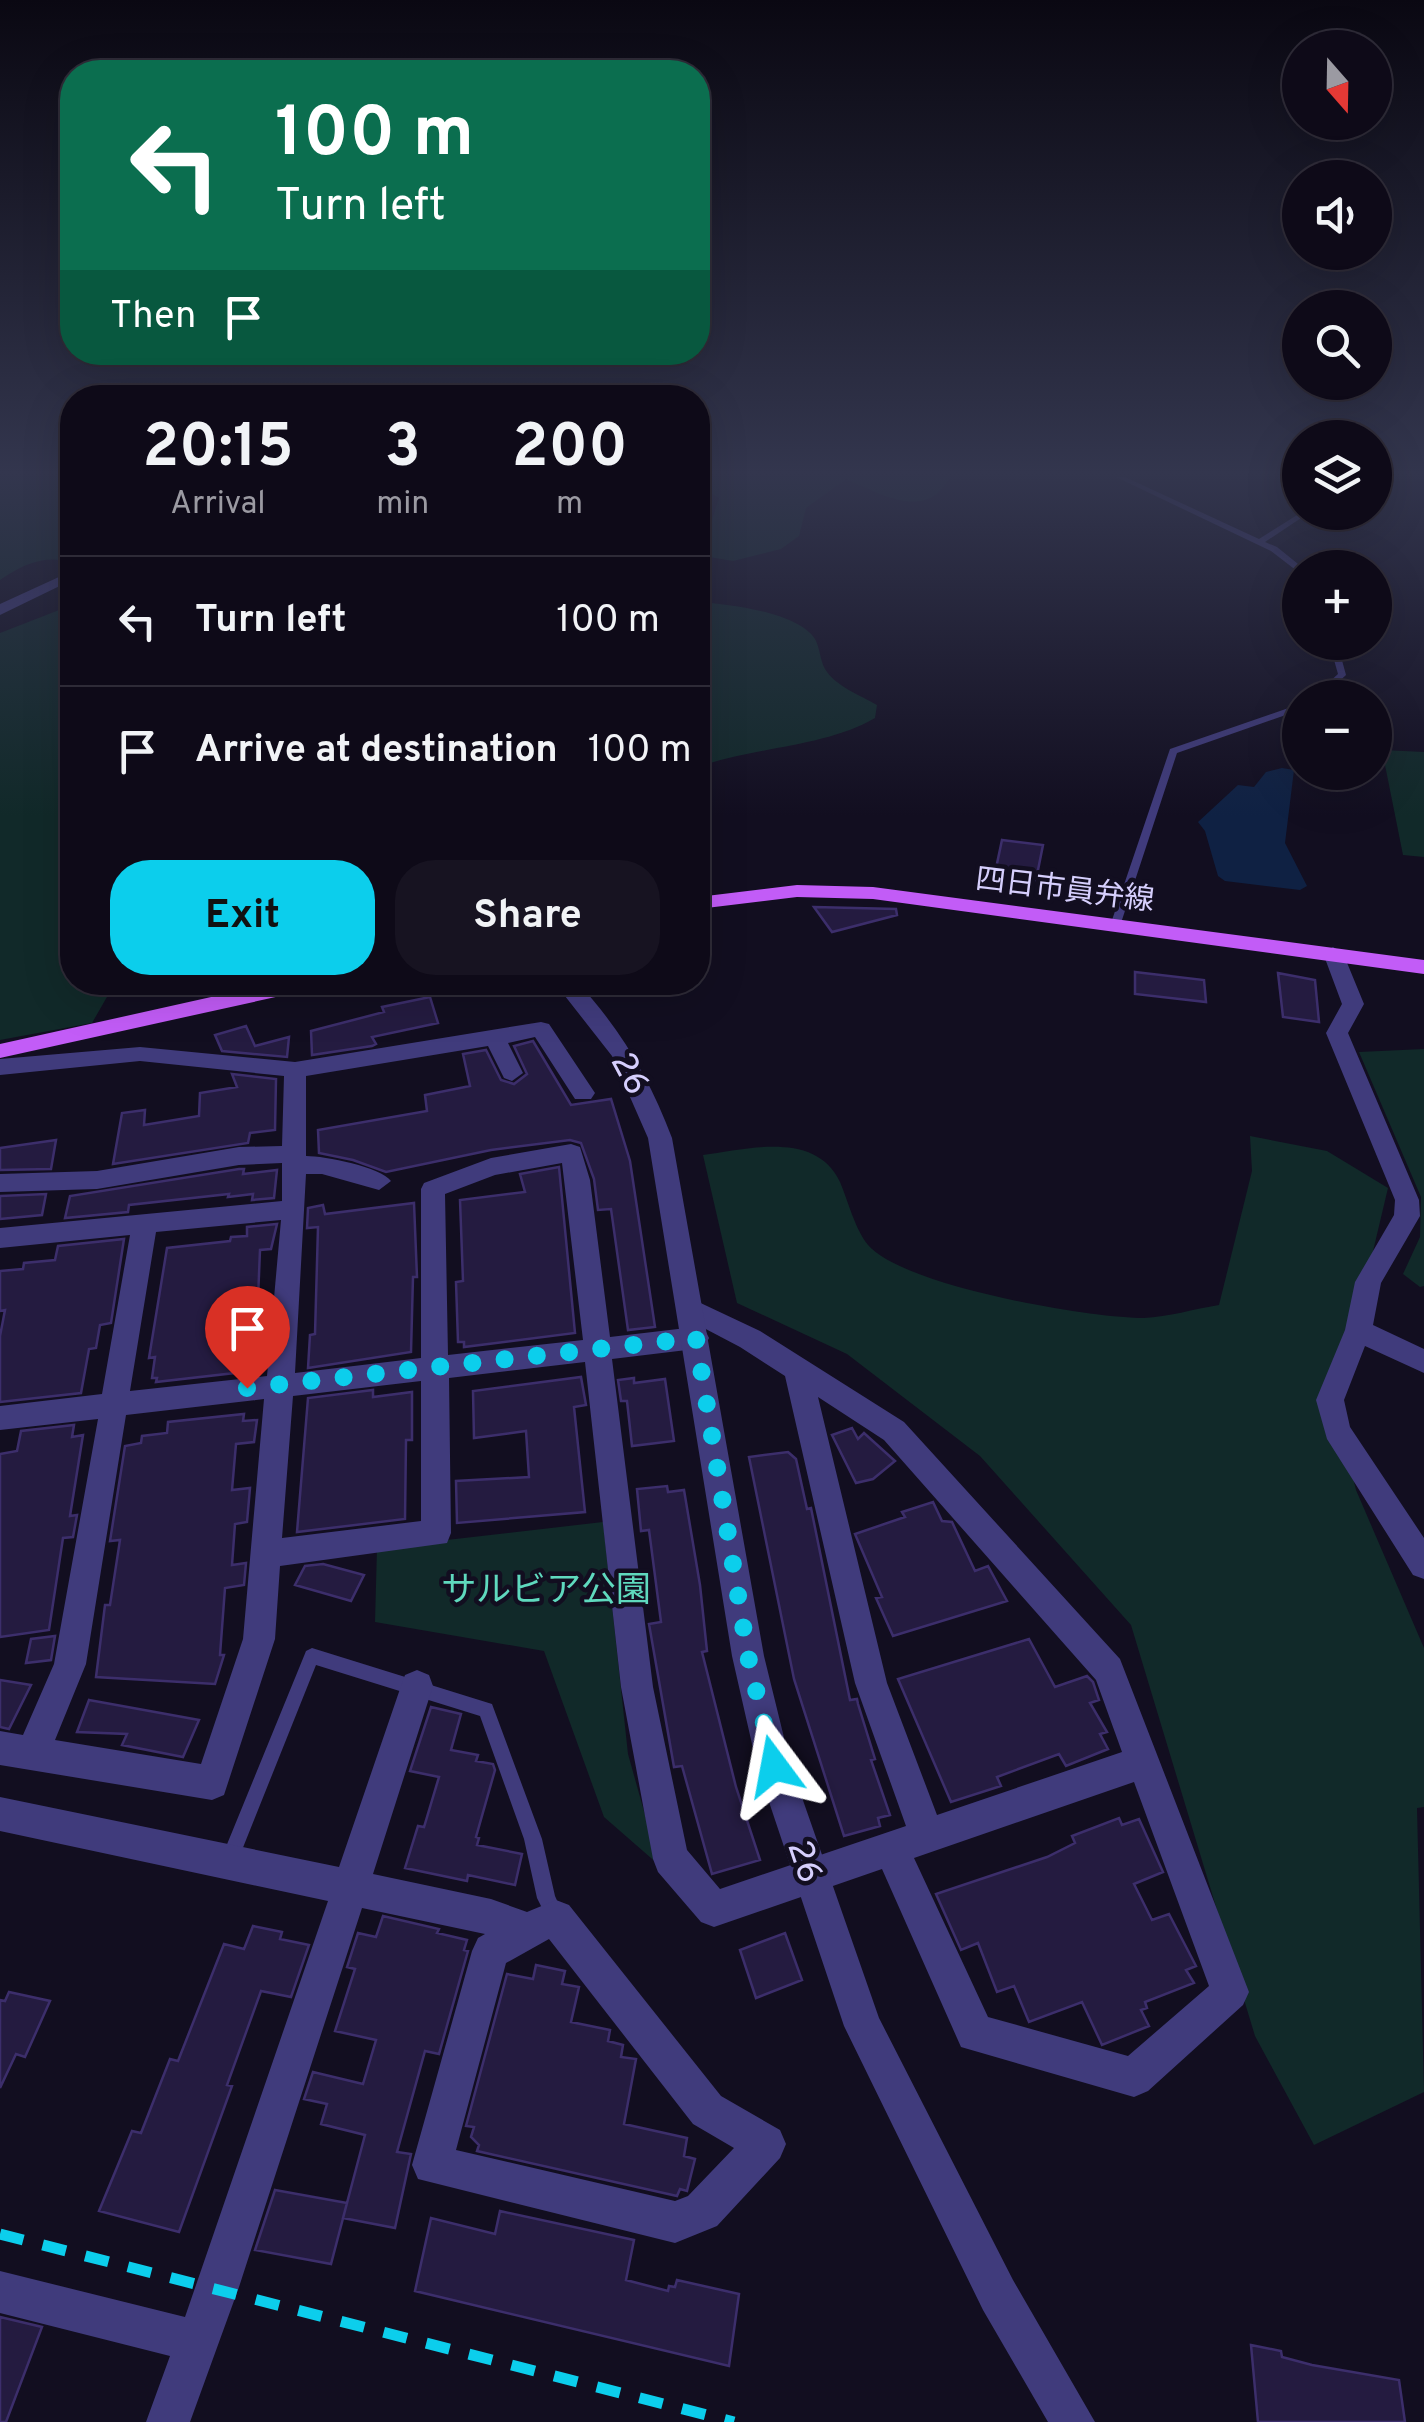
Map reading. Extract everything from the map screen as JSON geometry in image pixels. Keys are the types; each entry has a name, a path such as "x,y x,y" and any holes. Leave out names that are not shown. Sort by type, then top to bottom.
{"main road":[{"name":"四日市員弁線","path":"710,902 798,892 873,894 1424,967"},
{"path":"0,1051 253,995"}],"street":[{"path":"0,610 41,590"},
{"path":"1332,953 1353,1004 1337,1032 1407,1200 1401,1228 1381,1254 1368,1282 1358,1330 1334,1383 1331,1416 1424,1565"},
{"name":"26","path":"576,995 604,1025 642,1086 660,1138 748,1656 774,1766 863,2026 998,2295 1074,2422"},
{"path":"0,1067 140,1054 294,1070 541,1029 583,1092"},
{"path":"495,1038 512,1073"},
{"path":"0,1748 212,1783 259,1639 294,1209 294,1070"},
{"path":"266,1554 436,1533 433,1190 491,1166 571,1153 637,1687 670,1859 714,1910 1143,1762"},
{"path":"0,1182 97,1180 239,1156 295,1159 379,1181"},
{"path":"0,1238 294,1209"},
{"path":"32,1754 70,1664 146,1224"},
{"path":"0,1418 598,1349 693,1324 750,1339 894,1431 1109,1670 1230,1992 1134,2077 976,2033 891,1849"},
{"path":"1358,1330 1424,1362"},
{"path":"798,1372 871,1683 927,1836"},
{"path":"168,2422 352,1889 417,1686"},
{"path":"0,1814 352,1889 542,1924 707,2110 766,2144 702,2211 675,2222 432,2164 491,1951 542,1924"},
{"path":"0,2292 196,2341"}],"lane":[{"path":"1115,926 1172,751 1282,713"},
{"path":"228,1863 312,1656 486,1710 533,1840 546,1898 542,1924"}],"green space":[{"path":"710,603 761,611 794,622 815,639 829,675 877,705 875,718 856,728 710,763"},
{"path":"60,610 60,995 108,995 92,1023 0,1040 0,633"},
{"path":"1392,750 1424,752 1424,857 1403,855 1390,790"},
{"path":"1424,1049 1424,1286 1420,1287 1403,1274 1420,1237 1421,1197 1359,1052"},
{"path":"1250,1136 1327,1151 1388,1188 1336,1407 1356,1490 1424,1648 1424,1807 1417,1808 1424,2092 1314,2145 1255,2036 1131,1625 980,1456 847,1354 737,1303 703,1155 779,1147 815,1155 840,1182 863,1238 888,1260 918,1274 998,1297 1144,1318 1219,1305 1252,1171"},
{"name":"サルビア公園","path":"603,1522 628,1754 659,1865 604,1817 544,1651 375,1622 377,1548"}],"water":[{"path":"1282,768 1282,790 1292,790 1285,843 1307,886 1300,890 1225,881 1218,876 1205,831 1198,822 1238,785 1254,787 1266,772"}],"building":[{"path":"1002,840 1043,845 1036,880 995,873"},
{"path":"814,907 896,909 897,915 832,932"},
{"path":"1135,972 1204,980 1206,1002 1135,994"},
{"path":"1278,973 1315,980 1319,1022 1283,1017"},
{"path":"430,997 438,1023 372,1037 376,1044 372,1046 312,1055 311,1031 384,1012 382,1007"},
{"path":"246,1026 255,1046 289,1037 287,1057 222,1051 215,1035"},
{"path":"533,1041 571,1105 611,1099 630,1161 655,1327 628,1330 611,1209 598,1210 594,1179 581,1143 570,1140 491,1150 386,1172 319,1153 318,1130 427,1111 425,1095 470,1086 463,1054 486,1050 501,1080 514,1084 527,1074 514,1046"},
{"path":"232,1074 276,1079 275,1130 250,1133 248,1143 113,1164 122,1113 145,1110 144,1125 199,1116 200,1093 237,1087"},
{"path":"56,1140 51,1169 0,1170 0,1148"},
{"path":"559,1167 575,1333 464,1347 464,1342 458,1342 456,1282 463,1281 460,1200 525,1192 520,1174"},
{"path":"244,1169 243,1174 277,1170 274,1198 252,1200 253,1194 228,1197 229,1194 129,1205 128,1212 65,1218 70,1196"},
{"path":"46,1194 42,1215 0,1219 0,1196"},
{"path":"414,1203 417,1277 413,1277 411,1352 308,1368 310,1335 315,1334 318,1227 307,1228 308,1208 323,1205 325,1214"},
{"path":"277,1224 271,1249 260,1250 258,1299 269,1298 267,1336 266,1347 254,1348 252,1371 156,1382 157,1378 152,1378 155,1357 149,1358 167,1248 230,1241 231,1237 247,1236 247,1227"},
{"path":"124,1239 111,1323 100,1325 96,1348 89,1349 81,1393 0,1402 0,1336 5,1310 0,1311 0,1271 23,1269 24,1263 55,1260 58,1246"},
{"path":"581,1377 586,1405 574,1407 585,1512 457,1523 456,1481 529,1477 526,1431 474,1438 473,1391"},
{"path":"634,1378 634,1383 665,1379 674,1441 632,1446 627,1401 621,1401 618,1380"},
{"path":"373,1390 373,1397 412,1392 412,1440 406,1440 405,1519 297,1532 308,1398"},
{"path":"244,1414 243,1421 257,1420 254,1442 236,1444 232,1490 250,1488 247,1522 235,1524 232,1565 246,1563 244,1585 225,1588 220,1655 224,1655 215,1684 96,1677 105,1605 110,1605 120,1540 110,1541 125,1446 141,1443 142,1436 167,1433 168,1422"},
{"path":"74,1425 72,1437 83,1435 70,1516 77,1515 73,1537 63,1538 49,1630 0,1637 0,1454 17,1451 21,1431"},
{"path":"852,1428 858,1439 864,1433 895,1461 873,1479 856,1483 832,1435"},
{"path":"788,1452 796,1459 807,1509 811,1508 850,1700 857,1699 875,1759 871,1760 890,1815 878,1818 880,1826 844,1836 794,1679 749,1457"},
{"path":"667,1486 668,1492 684,1490 700,1585 707,1651 702,1652 736,1787 760,1860 712,1874 682,1766 674,1767 649,1624 661,1622 649,1530 641,1531 637,1489"},
{"path":"933,1502 942,1521 952,1522 975,1571 988,1566 1007,1601 893,1636 876,1598 882,1597 855,1534 905,1517 902,1512"},
{"path":"323,1564 364,1575 351,1601 295,1585 305,1566"},
{"path":"55,1636 51,1660 26,1663 31,1639"},
{"path":"1029,1639 1055,1687 1087,1676 1093,1682 1099,1700 1090,1703 1107,1732 1100,1734 1108,1749 1066,1766 1059,1754 997,1777 1001,1786 951,1802 898,1679"},
{"path":"0,1680 31,1685 9,1729 0,1727"},
{"path":"89,1700 199,1720 183,1757 122,1745 127,1734 77,1732"},
{"path":"431,1707 461,1714 451,1750 478,1755 476,1761 493,1764 495,1770 477,1845 522,1854 515,1885 468,1875 467,1881 405,1868 418,1826 424,1827 439,1777 410,1771"},
{"path":"1119,1818 1122,1825 1139,1819 1163,1872 1134,1884 1152,1920 1169,1914 1196,1966 1186,1970 1194,1983 1145,2002 1147,2008 1141,2010 1149,2026 1102,2045 1082,2002 1029,2022 1014,1986 997,1992 978,1943 961,1950 936,1894 1047,1857 1075,1843 1072,1836"},
{"path":"383,1916 467,1940 464,1950 468,1951 439,2054 425,2051 397,2152 411,2154 395,2228 343,2218 365,2135 321,2124 327,2104 304,2099 313,2072 363,2084 376,2040 335,2031 355,1969 347,1967 358,1933 376,1937"},
{"path":"253,1926 282,1932 280,1939 309,1945 291,1997 261,1991 227,2085 232,2086 179,2232 99,2211 132,2131 141,2133 170,2059 178,2061 224,1944 244,1949"},
{"path":"785,1933 802,1980 756,1998 740,1950"},
{"path":"536,1965 565,1971 562,1984 579,1987 571,2022 610,2030 608,2041 623,2045 621,2057 636,2059 624,2124 687,2138 684,2156 695,2159 687,2191 680,2189 677,2196 477,2151 479,2145 471,2137 474,2127 466,2126 507,1974 533,1979"},
{"path":"9,1992 50,2001 25,2057 16,2054 0,2088 0,2000 5,2001"},
{"path":"275,2190 347,2203 331,2264 255,2250"},
{"path":"500,2211 634,2240 626,2280 668,2291 677,2280 739,2294 729,2366 415,2291 431,2218 495,2234"},
{"path":"0,2317 42,2327 6,2422 0,2422"},
{"path":"1251,2345 1281,2351 1282,2357 1312,2365 1399,2380 1405,2422 1258,2422"}],"railway":[{"path":"0,2234 734,2422"}],"route":[{"path":"247,1388 696,1338 748,1656 774,1766"}]}
